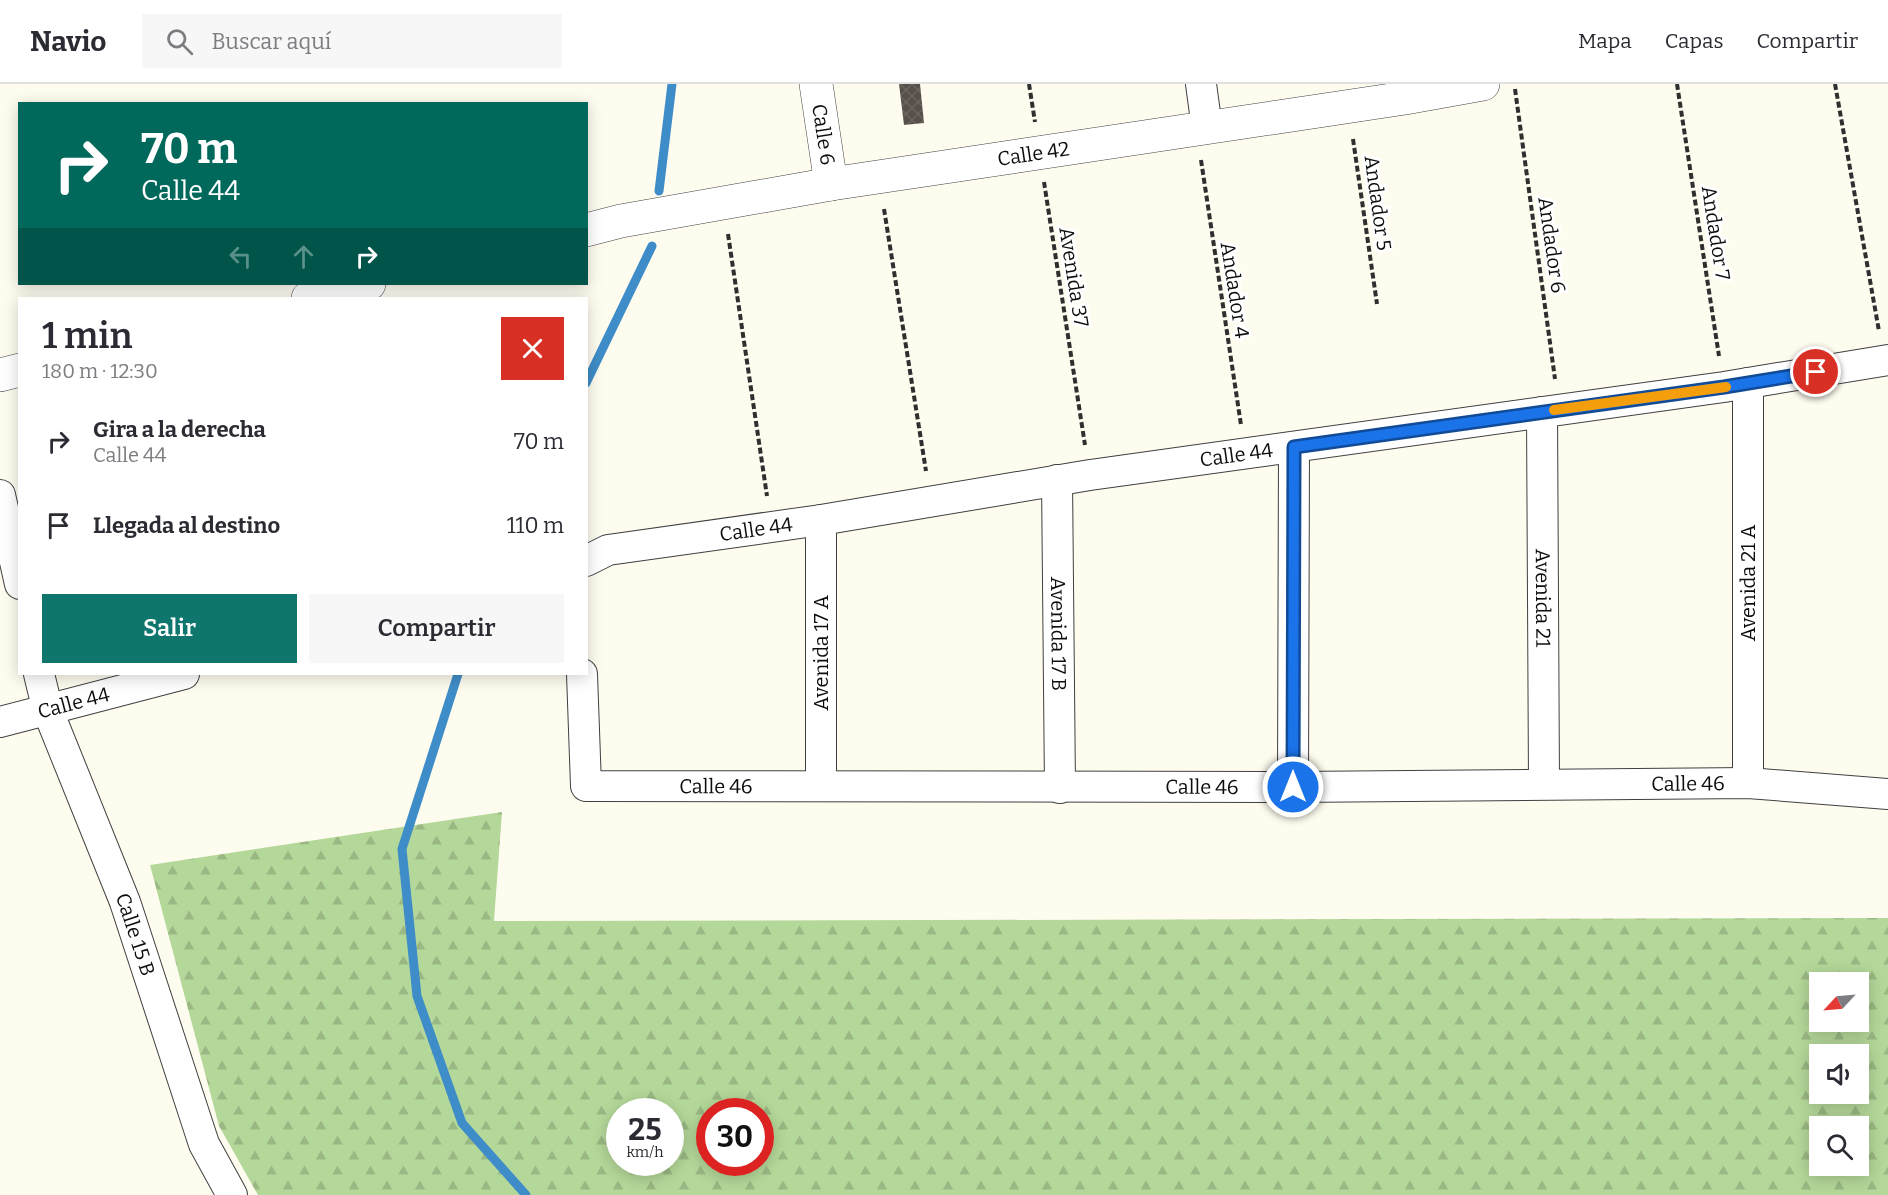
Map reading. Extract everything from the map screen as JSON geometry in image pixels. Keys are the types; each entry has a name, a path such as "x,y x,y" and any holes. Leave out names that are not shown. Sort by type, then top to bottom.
{"street":[{"name":"Calle 6","path":"816,84 831,184"},
{"path":"1201,84 1202,129"},
{"name":"Calle 42","path":"588,229 621,221 831,184 1202,129 1483,84"},
{"path":"312,297 365,285"},
{"name":"Calle 44","path":"588,560 608,550 821,520 1057,480 1736,385 1886,360"},
{"path":"0,375 18,370"},
{"name":"Avenida 21 A","path":"1736,385 1748,783"},
{"name":"Avenida 21","path":"1544,784 1551,411"},
{"path":"1293,787 1294,447"},
{"name":"Avenida 17 B","path":"1057,480 1060,788"},
{"path":"0,495 18,575"},
{"name":"Avenida 17 A","path":"821,520 821,785"},
{"name":"Calle 15 B","path":"39,675 48,711 125,902 204,1144 232,1195"},
{"name":"Calle 44","path":"0,722 180,675"},
{"name":"Calle 46","path":"582,675 586,786 821,785 1060,788 1748,783 1888,794"}],"path":[{"name":"Avenida 37","path":"1029,84 1090,475"},
{"name":"Andador 6","path":"1515,84 1551,411"},
{"name":"Andador 7","path":"1677,84 1736,385"},
{"path":"1835,84 1886,360"},
{"name":"Andador 5","path":"1348,105 1377,304"},
{"name":"Andador 4","path":"1202,129 1245,454"},
{"path":"879,177 932,501"},
{"path":"724,203 772,527"}],"green space":[{"path":"502,812 494,921 1888,918 1888,1195 258,1195 219,1126 150,865"}],"building":[{"path":"899,84 920,84 924,123 904,125"}],"waterway":[{"path":"659,191 672,84"},
{"path":"588,379 652,246"},
{"path":"458,675 402,849 417,996 462,1123 526,1195"}],"slow traffic":[{"path":"1554,410 1726,387"}],"route":[{"path":"1293,787 1294,447 1816,372"}]}
